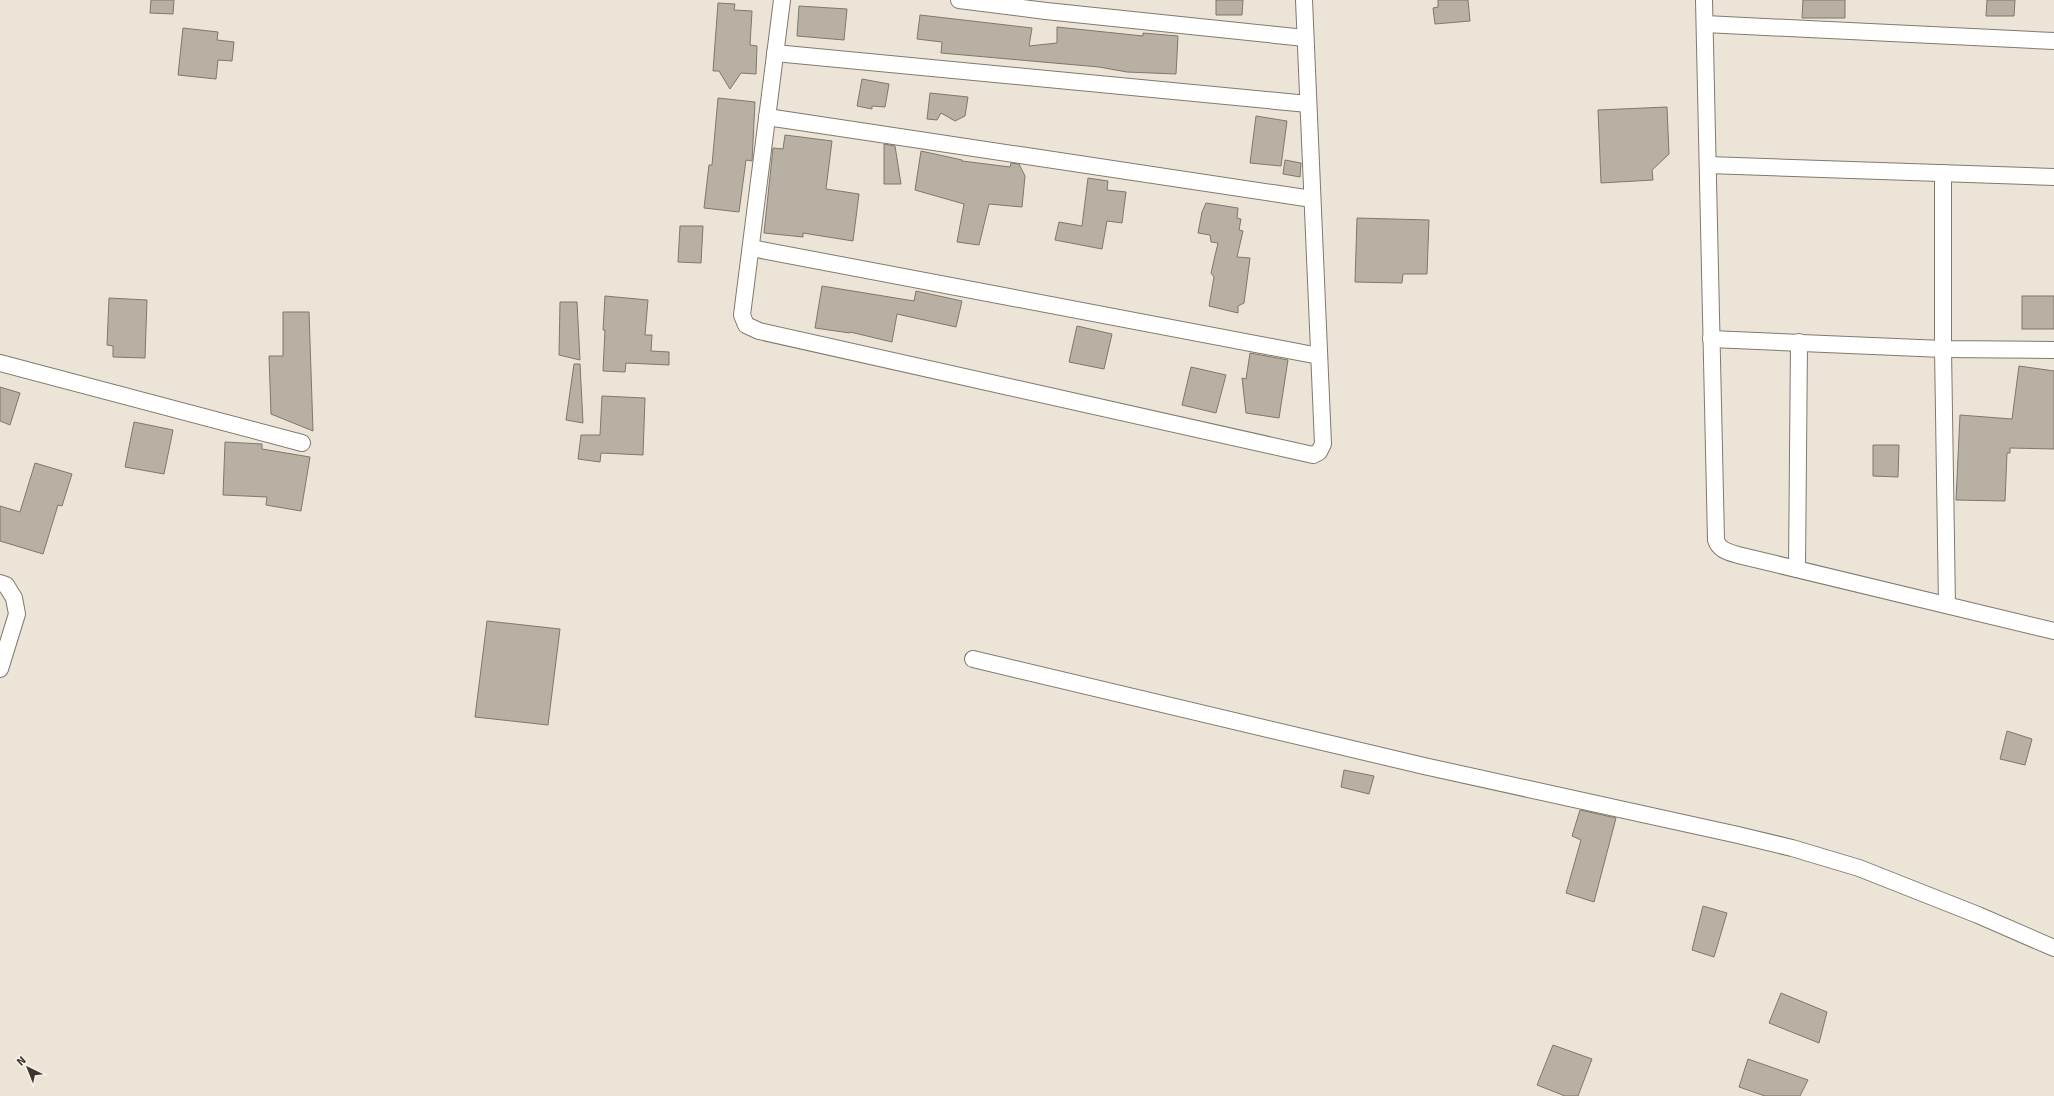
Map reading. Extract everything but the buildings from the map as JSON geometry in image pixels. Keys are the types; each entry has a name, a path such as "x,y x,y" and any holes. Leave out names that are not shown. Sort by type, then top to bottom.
{"street":[{"path":"782,0 742,315 746,325 759,331 1314,455 1319,452 1323,444 1304,0"},
{"path":"959,0 1046,11 1305,38"},
{"path":"1704,0 1716,540 1718,546 1730,553 2054,631"},
{"path":"1705,24 2054,41"},
{"path":"775,53 1308,104"},
{"path":"767,117 1312,199"},
{"path":"1708,166 2054,177"},
{"path":"1943,173 1943,349 1947,605"},
{"path":"751,248 1319,356"},
{"path":"1711,339 1943,349 2054,350"},
{"path":"1797,569 1799,342"},
{"path":"0,363 302,443"},
{"path":"0,583 6,584 14,598 17,614 0,669"},
{"path":"973,659 1432,768 1792,848 1859,868 1978,915 2054,948"}]}
